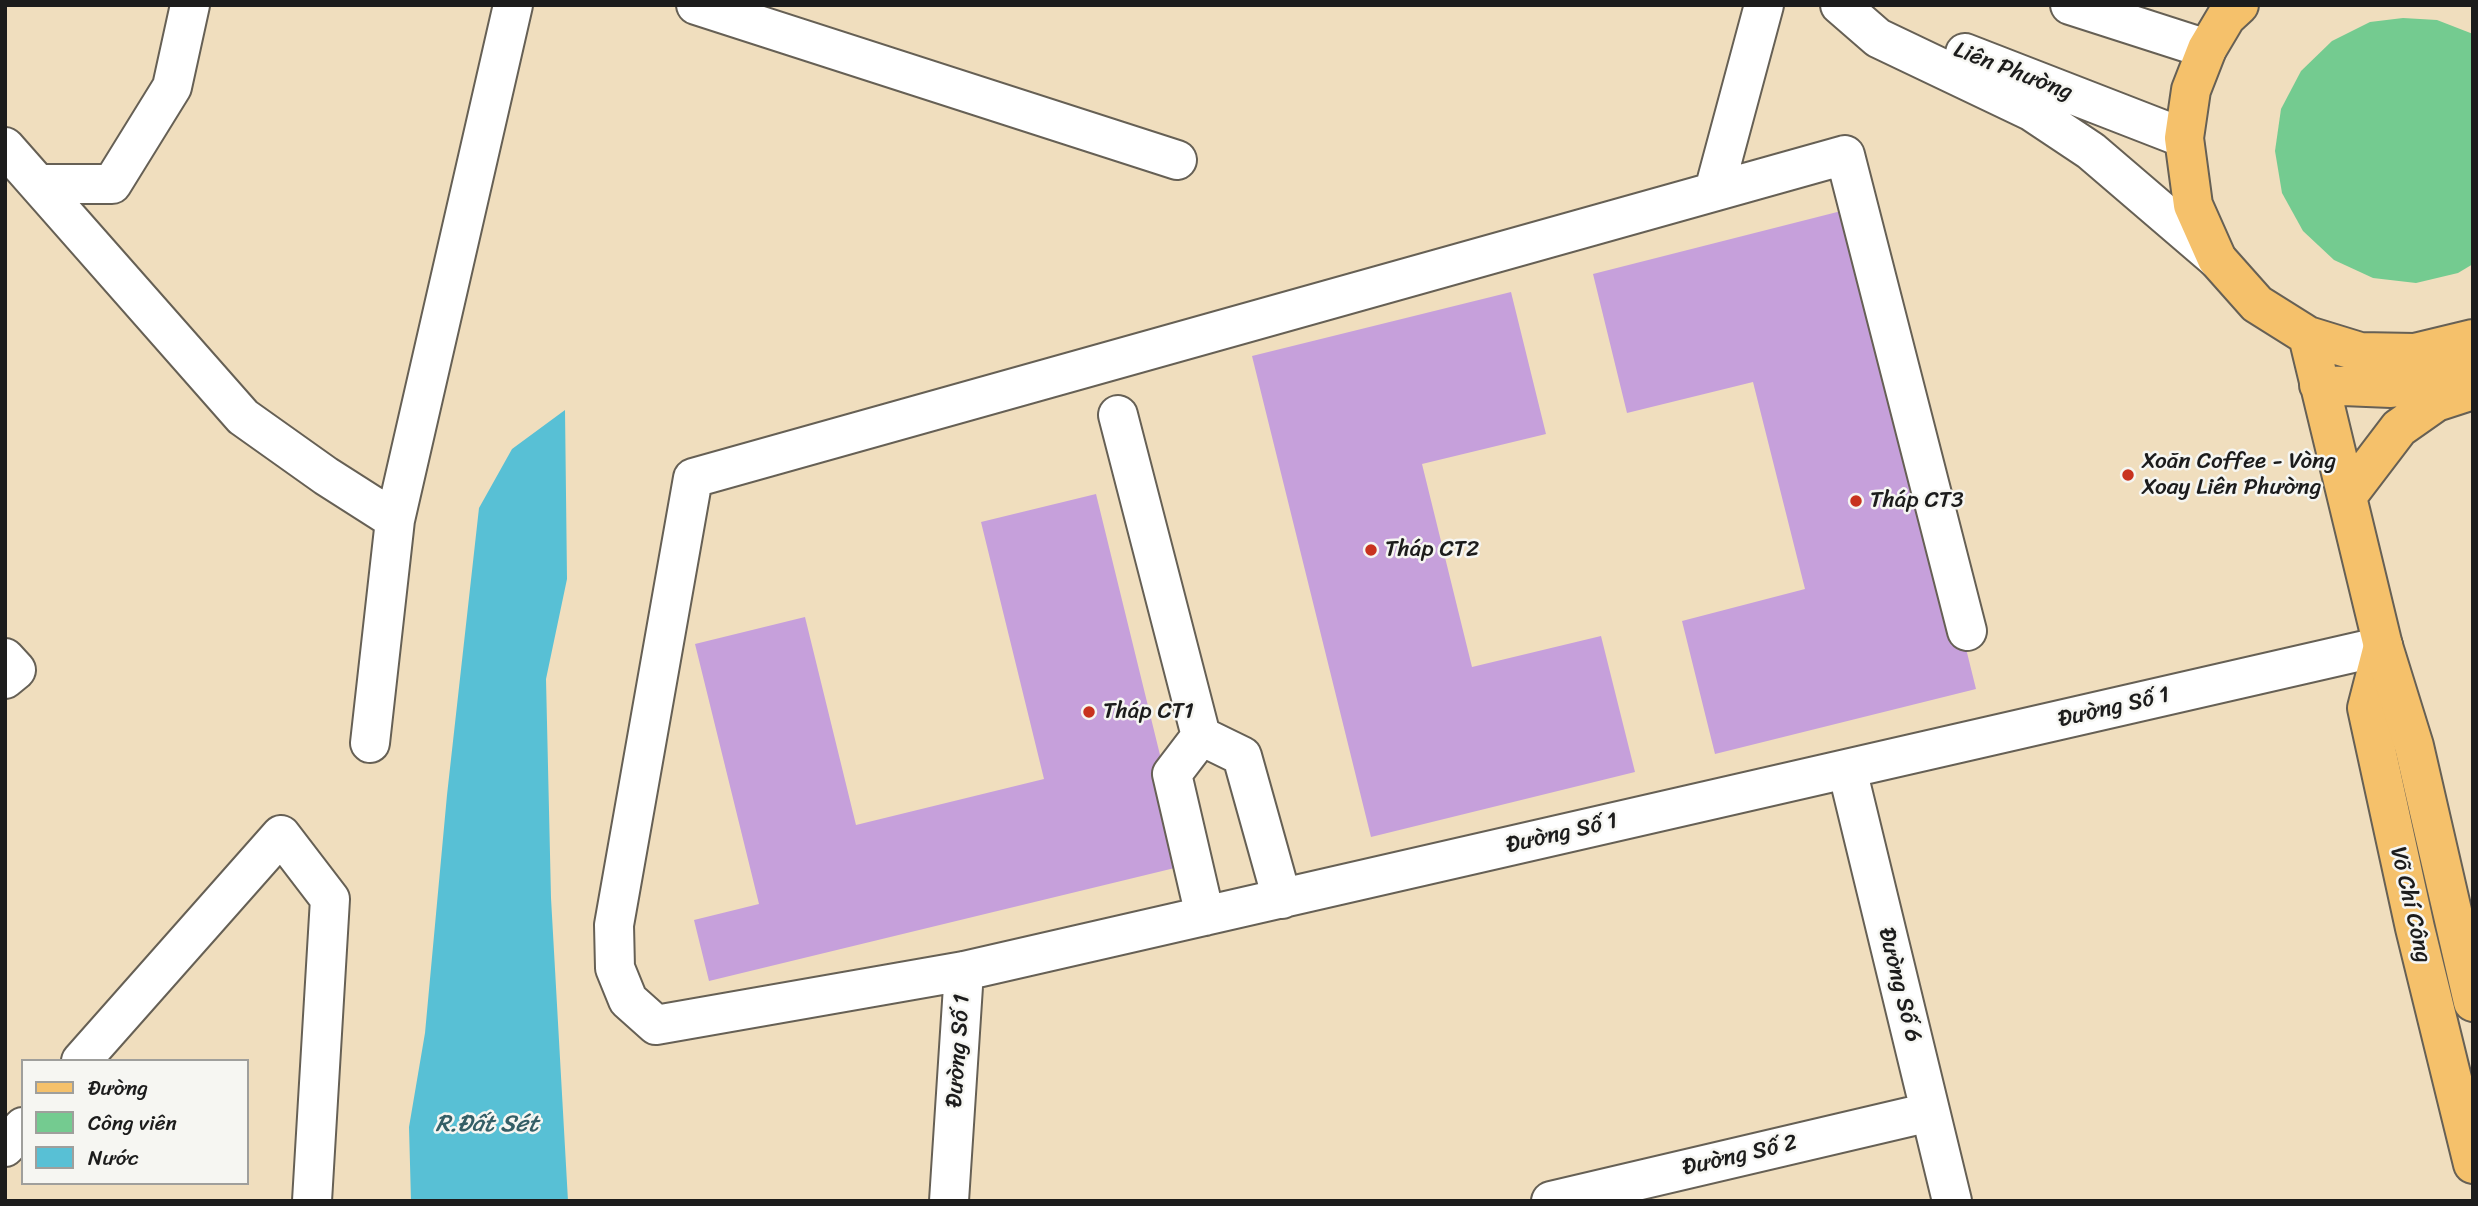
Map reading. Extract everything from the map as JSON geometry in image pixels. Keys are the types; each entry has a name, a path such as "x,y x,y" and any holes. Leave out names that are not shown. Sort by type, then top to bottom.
{"main road":[{"path":"2230,9 2207,49 2191,90 2184,138 2193,205 2217,259 2257,304 2308,336 2360,352 2415,354 2473,339"},
{"name":"Võ Chí Công","path":"2308,336 2383,646 2414,746 2473,1003"},
{"path":"2319,385 2391,388 2433,383 2473,374"},
{"path":"2348,495 2399,428 2436,402 2473,390"},
{"name":"Võ Chí Công","path":"2383,646 2367,708 2415,928 2473,1164"}],"street":[{"path":"38,184 112,184 172,87 190,5"},
{"path":"370,743 395,520 513,5"},
{"path":"696,5 1177,160"},
{"path":"1714,191 1764,5"},
{"path":"1842,5 1878,38 2031,111 2091,151 2217,259"},
{"name":"Liên Phường","path":"1842,5 2184,138"},
{"path":"2070,5 2207,49"},
{"path":"5,147 243,417 326,476 395,520"},
{"path":"964,971 656,1025 628,1000 615,968 614,925 693,478 1845,155 1967,631"},
{"path":"1118,415 1201,736 1242,756 1282,899"},
{"name":"Đường Số 1","path":"949,1201 964,971 2383,646"},
{"path":"5,659 16,670 5,679"},
{"path":"1201,736 1172,774 1205,916"},
{"name":"Đường Số 6","path":"1847,769 1952,1201"},
{"path":"83,1059 281,835 330,899 312,1201"},
{"name":"Đường Số 2","path":"1551,1201 1930,1112"},
{"path":"5,1147 21,1129"}],"green space":[{"path":"2403,18 2437,20 2473,34 2473,264 2458,273 2416,283 2373,278 2334,260 2303,231 2282,193 2275,151 2281,109 2301,71 2332,41 2370,22"}],"water":[{"name":"R.Đất Sét","path":"565,410 567,579 546,679 551,898 568,1201 411,1201 409,1127 425,1033 447,795 479,508 512,449"}],"building":[{"name":"Tháp CT3","path":"1857,207 1976,689 1715,754 1682,621 1805,589 1753,382 1627,413 1593,274"},
{"name":"Tháp CT2","path":"1511,292 1546,434 1422,464 1472,667 1601,636 1635,772 1371,837 1252,356"},
{"name":"Tháp CT1","path":"1096,494 1187,865 709,981 694,920 759,904 695,644 805,617 856,825 1044,779 981,522"}],"place":[{"name":"Xoăn Coffee - Vòng Xoay Liên Phường","path":"2128,475"},
{"name":"Tháp CT3","path":"1856,501"},
{"name":"Tháp CT2","path":"1371,550"},
{"name":"Tháp CT1","path":"1089,712"}]}
